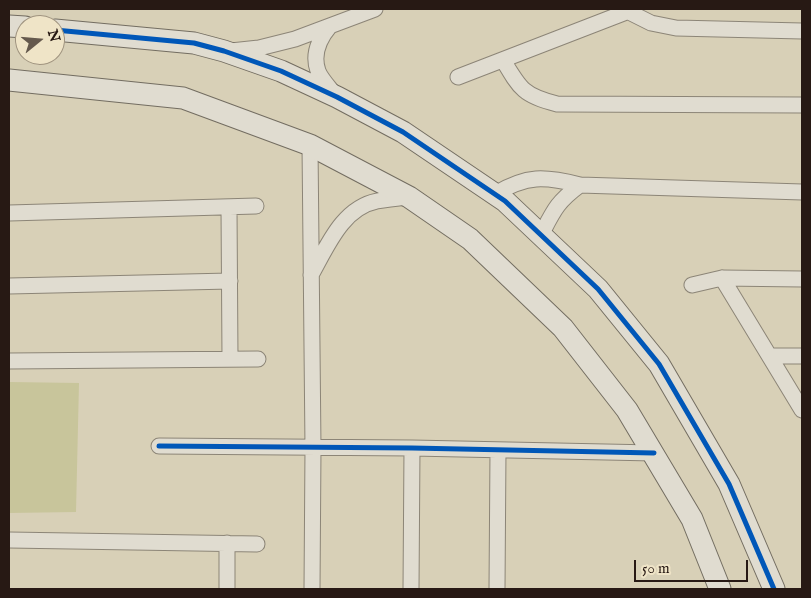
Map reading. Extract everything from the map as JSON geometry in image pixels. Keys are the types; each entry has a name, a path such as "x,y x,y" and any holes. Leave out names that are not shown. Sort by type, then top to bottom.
{"street":[{"path":"224,51 268,46 295,39 375,9"},
{"path":"458,77 631,10 651,23 676,28 802,31"},
{"path":"330,26 320,37 316,53 318,72 336,97"},
{"path":"65,31 194,43 224,51 281,71 403,132 505,201 598,289 659,364 729,484 774,589"},
{"path":"503,60 517,84 529,94 535,98 557,104 802,105"},
{"path":"9,80 183,98 310,145 408,197 470,239 564,328 628,410 692,519 720,589"},
{"path":"310,145 313,448 312,589"},
{"path":"495,194 514,184 527,180 561,180 580,185 802,192"},
{"path":"541,235 558,204 580,185"},
{"path":"310,276 340,225 357,209 376,201 408,197"},
{"path":"9,213 256,206"},
{"path":"229,208 230,359"},
{"path":"692,285 722,278 802,279"},
{"path":"722,278 802,410"},
{"path":"9,286 230,281"},
{"path":"770,356 802,356"},
{"path":"9,361 258,359"},
{"path":"159,446 412,448 654,453"},
{"path":"411,589 412,448"},
{"path":"497,589 498,450"},
{"path":"9,540 257,544"},
{"path":"227,543 227,589"}],"shaded area":[{"path":"9,382 79,383 76,512 9,513"}],"cycle path":[{"path":"65,31 194,43 224,51 281,71 337,97 403,132 505,201 598,289 659,364 729,484 774,589"},
{"path":"159,446 412,448 654,453"}]}
